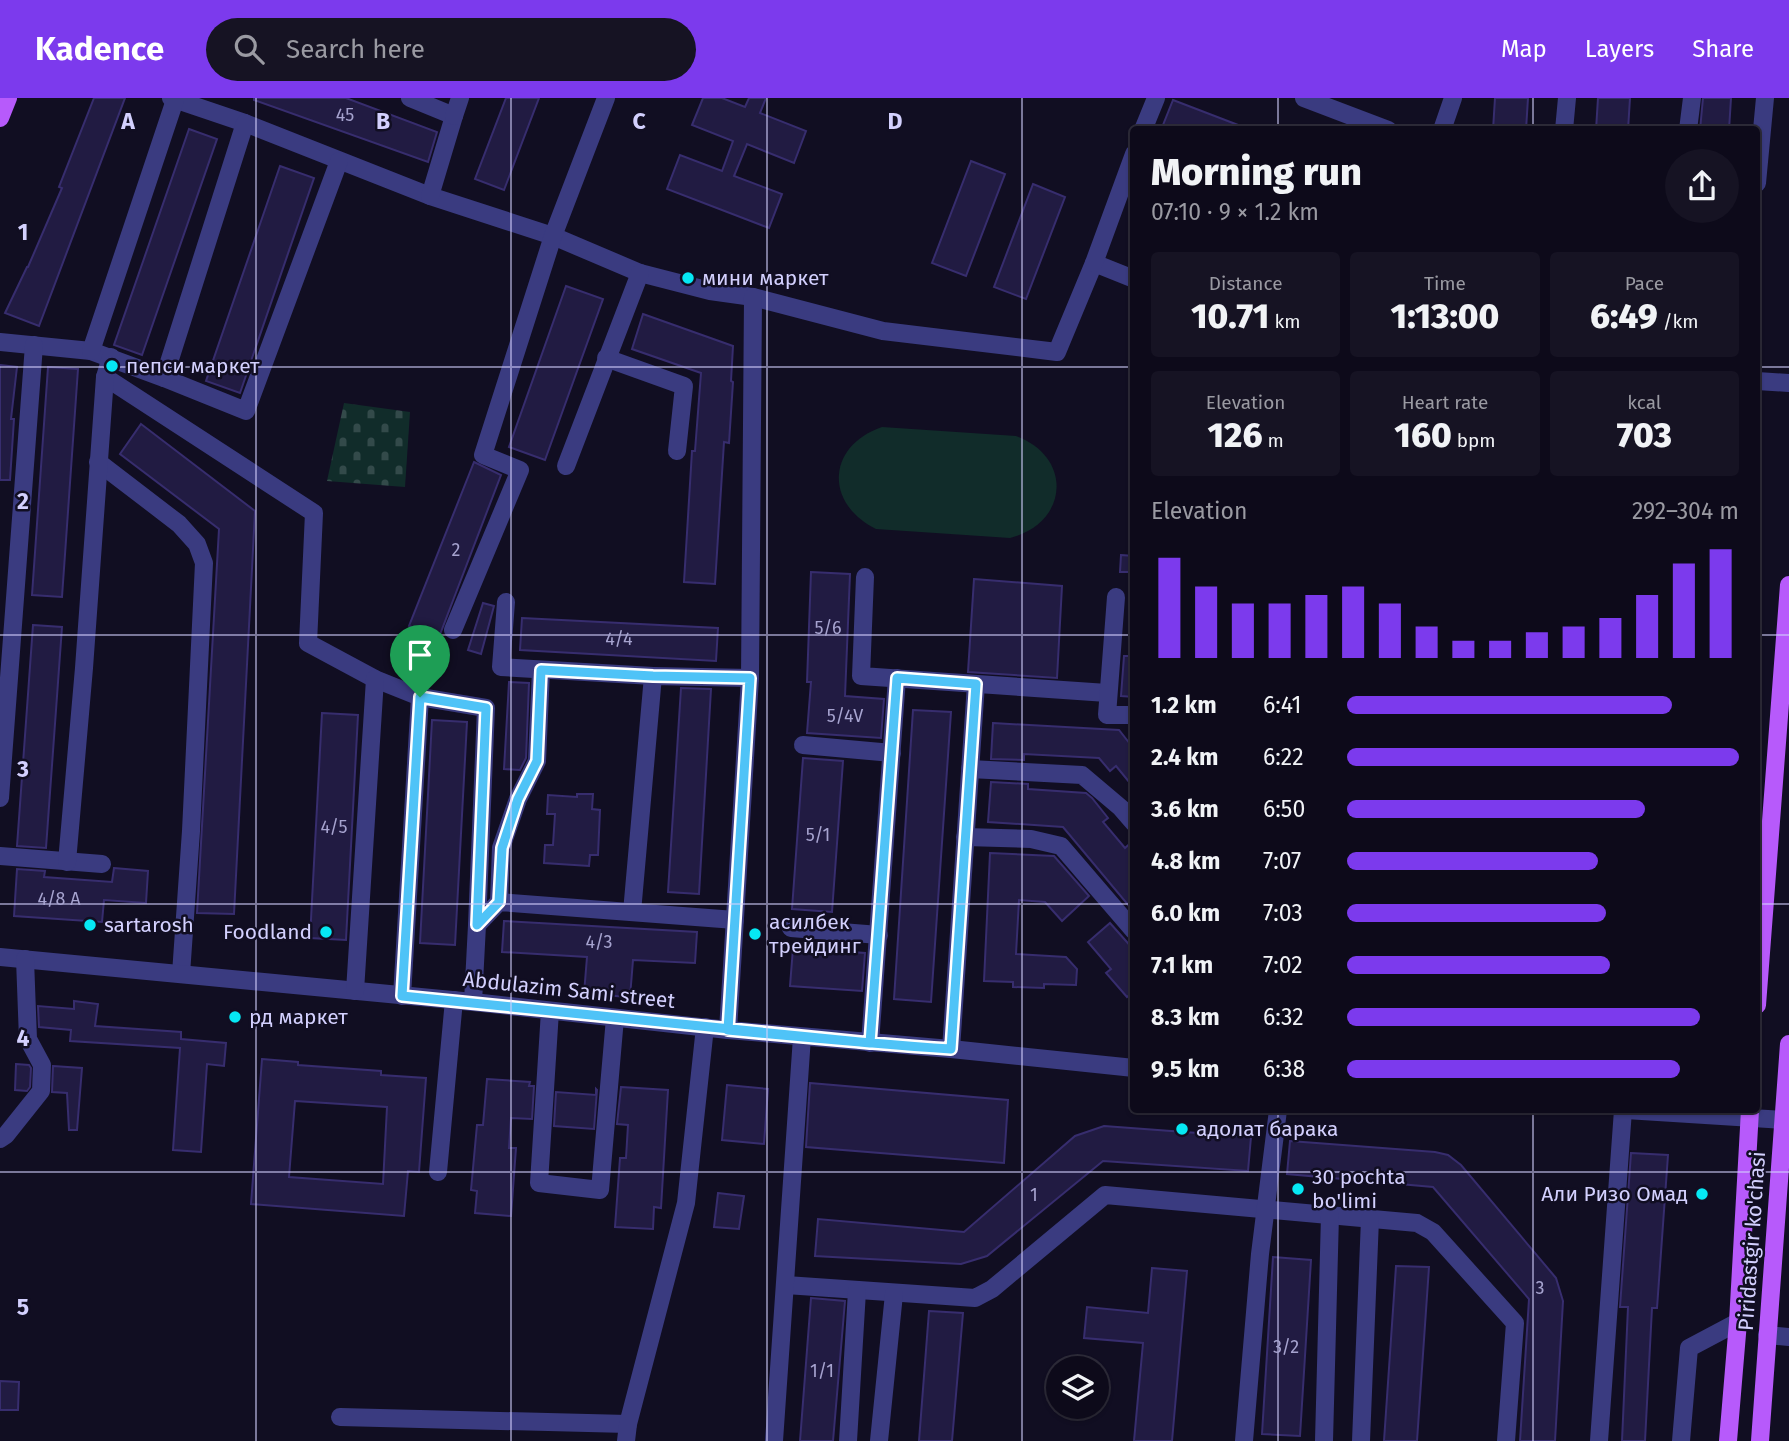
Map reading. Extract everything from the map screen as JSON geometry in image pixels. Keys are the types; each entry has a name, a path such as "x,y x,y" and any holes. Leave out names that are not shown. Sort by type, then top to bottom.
{"main road":[{"path":"0,118 8,98"},
{"path":"1760,966 1789,585"},
{"name":"Piridastgir ko'chasi","path":"1760,1441 1789,1044"},
{"name":"Piridastgir ko'chasi","path":"1728,1441 1750,1113"}],"street":[{"path":"410,98 454,116"},
{"path":"430,196 460,98"},
{"path":"453,630 520,470 483,455 554,236 606,98"},
{"path":"1145,126 1156,98"},
{"path":"1304,98 1378,126"},
{"path":"1443,126 1453,98"},
{"path":"1564,126 1567,98"},
{"path":"1689,126 1692,98"},
{"path":"1760,151 1765,98"},
{"path":"91,351 173,99 245,123 430,196 554,236 640,273 753,297 883,331 1057,352 1130,170"},
{"path":"164,378 245,123"},
{"path":"0,342 91,351 247,411 339,162"},
{"path":"1094,264 1130,278"},
{"path":"566,466 640,273"},
{"path":"728,1030 750,678 753,297"},
{"path":"0,798 34,345"},
{"path":"67,862 105,377 111,357"},
{"path":"606,358 684,386 677,451"},
{"path":"105,377 314,513 308,643 375,679 420,697 486,708 473,1002"},
{"path":"1760,381 1789,383"},
{"path":"99,462 179,524 197,544 204,563 181,974"},
{"path":"865,576 861,676 1107,693"},
{"path":"1116,597 1107,715 1130,715"},
{"path":"506,602 501,667 653,676 750,678"},
{"path":"477,925 499,902 502,848 518,799 537,761 541,670"},
{"path":"632,912 653,676"},
{"path":"870,1043 897,678"},
{"path":"355,991 375,679"},
{"path":"951,1049 976,684"},
{"path":"402,996 420,697"},
{"path":"803,745 892,753"},
{"path":"970,769 1082,775 1130,819"},
{"path":"965,837 1031,839 1061,846 1130,926"},
{"path":"0,856 102,864"},
{"path":"499,902 735,920"},
{"path":"791,928 879,935"},
{"name":"Abdulazim Sami street","path":"0,957 1130,1068"},
{"path":"0,1139 41,1091 42,1066 28,1039 25,959"},
{"path":"438,1172 454,1000"},
{"path":"550,1011 539,1183 600,1190 615,1018"},
{"path":"341,1417 627,1433 686,1203 705,1027"},
{"path":"774,1441 802,1037"},
{"path":"1244,1441 1260,1254 1278,1113"},
{"path":"1599,1441 1624,1113"},
{"path":"1750,1113 1783,1120"},
{"path":"786,1285 975,1298 992,1289 1105,1195 1417,1223 1433,1233 1515,1323 1506,1441"},
{"path":"1324,1441 1330,1215"},
{"path":"1361,1441 1370,1219"},
{"path":"848,1441 858,1291"},
{"path":"879,1441 894,1294"},
{"path":"1681,1441 1689,1348 1738,1322"},
{"path":"1767,1335 1789,1337"}],"green space":[{"path":"344,403 410,412 405,487 327,481"},
{"path":"882,427 1016,436 1035,446 1047,459 1055,474 1053,505 1044,519 1030,530 1010,538 876,529 859,518 847,505 839,475 842,461 851,447 864,436"}],"building":[{"path":"94,98 125,98 39,326 5,313 62,188 59,187"},
{"path":"254,98 346,98 437,132 428,162"},
{"path":"506,98 539,98 504,190 475,179"},
{"path":"703,98 722,98 745,107 749,98 766,98 760,113 806,131 794,163 747,144 734,176 782,194 769,228 667,189 680,155 722,171 733,141 692,125"},
{"path":"1495,98 1528,98 1526,126 1493,126"},
{"path":"1598,98 1630,98 1628,126 1596,126"},
{"path":"1703,98 1731,98 1729,126 1700,126"},
{"path":"1173,100 1241,126 1163,126"},
{"path":"189,129 217,139 142,355 114,345"},
{"path":"971,161 1005,174 966,276 932,263"},
{"path":"280,166 314,178 240,393 206,381"},
{"path":"1033,184 1065,197 1026,299 994,287"},
{"path":"566,286 603,299 545,460 509,447"},
{"path":"643,314 733,346 729,443 724,442 715,584 684,582 692,451 695,451 701,373 632,349"},
{"path":"0,365 17,367 11,419 14,419 10,480 0,480"},
{"path":"48,367 78,369 62,597 32,595"},
{"path":"141,424 255,511 234,914 197,913 219,529 120,454"},
{"path":"474,462 501,475 439,637 409,626"},
{"path":"1121,555 1130,556 1130,572 1120,572"},
{"path":"811,572 850,574 845,696 884,699 881,738 807,733 811,682 807,682"},
{"path":"974,579 1062,586 1057,678 968,672"},
{"path":"483,603 494,606 481,654 468,650"},
{"path":"522,618 718,628 716,661 520,650"},
{"path":"33,625 62,627 46,848 17,846"},
{"path":"1124,656 1130,656 1130,697 1121,696"},
{"path":"509,682 529,683 526,758 520,770 504,769"},
{"path":"681,688 711,689 699,894 668,892"},
{"path":"913,710 951,712 931,1002 894,999"},
{"path":"322,713 358,715 346,940 310,938"},
{"path":"432,720 467,722 455,945 420,943"},
{"path":"993,723 1119,730 1130,744 1130,783 1116,766 1110,771 1099,758 1024,754 1024,760 991,759"},
{"path":"803,758 843,761 832,912 792,909"},
{"path":"991,782 1028,784 1028,789 1086,793 1108,818 1103,822 1125,848 1130,844 1130,907 1063,827 988,822"},
{"path":"577,794 593,794 592,809 600,810 598,855 590,855 589,866 544,863 545,845 553,845 555,814 547,814 548,795 577,797"},
{"path":"990,853 1054,856 1089,896 1062,921 1045,902 1019,900 1016,954 1066,957 1077,969 1076,985 1013,987 1013,982 984,981"},
{"path":"114,868 148,871 146,903 104,900 102,922 14,916 17,869 45,871 44,877 112,882"},
{"path":"504,921 697,932 695,963 633,960 630,997 584,994 587,957 502,952"},
{"path":"1110,923 1130,946 1130,994 1127,997 1106,973 1111,969 1088,942"},
{"path":"793,948 865,953 862,991 790,986"},
{"path":"74,1001 98,1004 95,1026 181,1032 181,1039 226,1043 224,1066 207,1064 201,1152 173,1150 180,1048 70,1041 71,1030 39,1027 38,1006 74,1009"},
{"path":"262,1059 298,1062 298,1065 381,1071 381,1075 426,1078 419,1172 408,1171 404,1216 251,1204","holes":["295,1101 387,1107 383,1184 289,1177"]},
{"path":"16,1064 29,1065 31,1068 30,1087 27,1091 15,1090"},
{"path":"53,1066 82,1068 77,1130 69,1130 67,1093 52,1092"},
{"path":"487,1079 530,1082 529,1086 534,1086 532,1119 511,1118 509,1148 516,1148 511,1216 475,1213 477,1191 471,1190 477,1125 483,1125"},
{"path":"810,1083 1008,1100 1004,1163 806,1147"},
{"path":"727,1085 768,1089 764,1144 722,1140"},
{"path":"621,1087 668,1090 661,1208 654,1207 653,1229 615,1227 620,1158 626,1158 628,1125 617,1124"},
{"path":"597,1090 594,1129 554,1126 556,1092 596,1095"},
{"path":"1104,1126 1251,1137 1248,1171 1103,1161 987,1256 961,1264 815,1256 818,1219 964,1232 1075,1136"},
{"path":"1290,1141 1435,1152 1448,1155 1461,1165 1556,1278 1563,1301 1555,1441 1520,1441 1529,1299 1433,1187 1287,1174"},
{"path":"1631,1153 1668,1155 1657,1308 1652,1308 1645,1441 1622,1441 1628,1307 1620,1307"},
{"path":"718,1193 744,1196 739,1229 714,1227"},
{"path":"1273,1257 1311,1260 1300,1436 1262,1434"},
{"path":"1396,1266 1429,1267 1417,1441 1384,1441"},
{"path":"1152,1268 1187,1271 1172,1441 1134,1441 1143,1343 1084,1338 1087,1307 1148,1313"},
{"path":"811,1298 845,1301 833,1441 800,1441"},
{"path":"929,1311 963,1313 952,1441 919,1441"},
{"path":"0,1381 19,1382 18,1410 0,1410"}],"place":[{"name":"мини маркет","path":"688,278"},
{"name":"пепси маркет","path":"112,366"},
{"name":"sartarosh","path":"90,925"},
{"name":"Foodland","path":"326,932"},
{"name":"асилбек трейдинг","path":"755,934"},
{"name":"рд маркет","path":"235,1017"},
{"name":"адолат барака","path":"1182,1129"},
{"name":"30 pochta bo'limi","path":"1298,1189"},
{"name":"Али Ризо Омад","path":"1702,1194"}],"route":[{"path":"420,697 402,996 728,1030 870,1043 897,678 976,684 951,1049 870,1043 802,1037 728,1030 750,678 541,670 537,761 518,799 502,848 499,902 477,925 486,708 420,697"}]}
